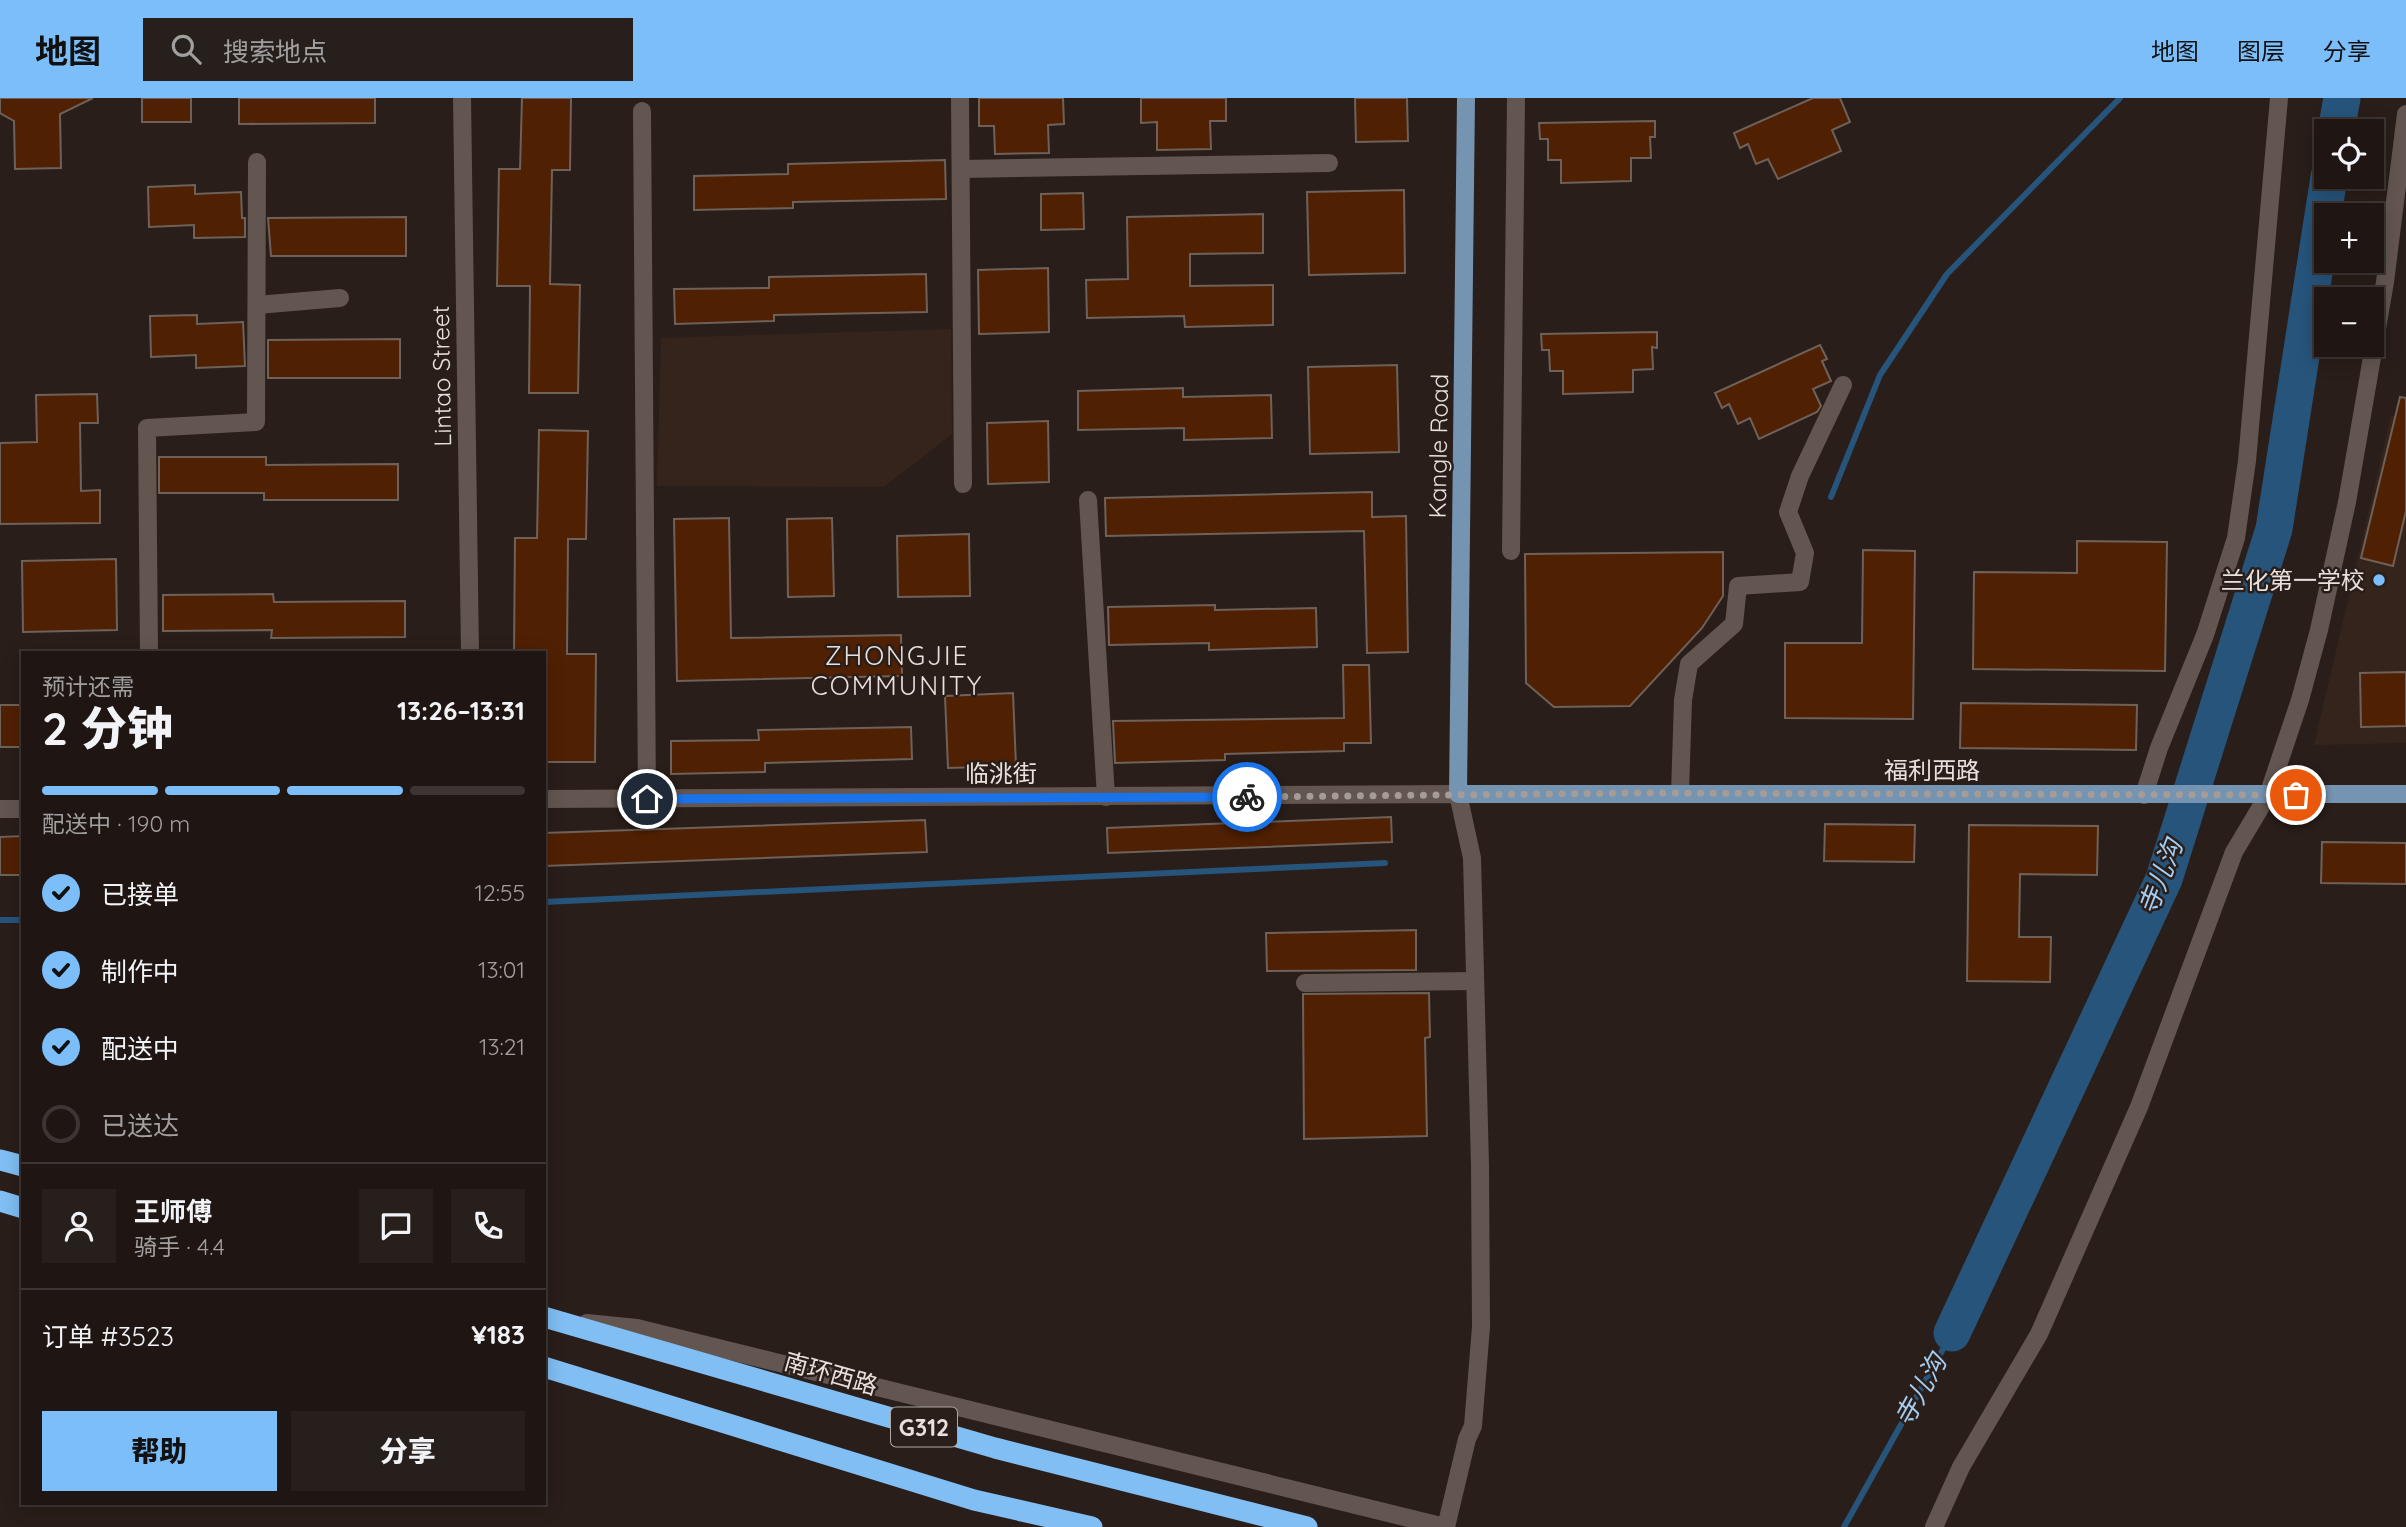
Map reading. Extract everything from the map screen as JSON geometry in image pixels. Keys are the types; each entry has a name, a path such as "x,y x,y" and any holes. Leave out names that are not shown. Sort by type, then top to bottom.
{"highway":[{"path":"0,1160 21,1165"},
{"path":"0,1201 21,1207"},
{"name":"南环西路","path":"547,1318 995,1448 1307,1527"},
{"name":"G312","path":"546,1368 974,1500 1091,1527"}],"main road":[{"name":"Kangle Road","path":"1458,794 1466,98"},
{"name":"福利西路","path":"1458,794 2406,794"}],"street":[{"name":"Lintao Street","path":"462,98 470,651"},
{"path":"960,98 964,484"},
{"path":"1511,551 1516,98"},
{"path":"2151,795 2159,748 2205,635 2236,538 2247,461 2278,98"},
{"path":"642,111 647,799"},
{"path":"1934,1527 1961,1467 2039,1334 2139,1107 2234,852 2300,699 2319,630 2347,502 2385,282 2406,114"},
{"path":"149,651 147,428 256,422 257,162"},
{"path":"961,169 1329,163"},
{"path":"257,305 340,298"},
{"path":"1680,793 1682,700 1689,664 1734,624 1738,586 1800,582 1805,553 1788,512 1800,475 1843,385"},
{"path":"1088,500 1106,797"},
{"path":"547,1318 637,1328 1445,1527 1467,1439 1474,1426 1481,1326 1472,858 1458,794"},
{"name":"临洮街","path":"546,799 1458,794"},
{"path":"0,809 21,809"},
{"path":"1305,983 1475,981"}],"shaded area":[{"path":"951,329 952,434 884,487 657,486 661,338"},
{"name":"兰化第一学校","path":"2391,416 2406,418 2406,743 2314,745"}],"building":[{"path":"0,98 93,98 60,114 61,168 15,169 14,121 0,113"},
{"path":"142,98 191,98 191,122 142,122"},
{"path":"239,98 375,98 375,123 239,124"},
{"path":"522,98 571,98 570,170 552,170 550,284 580,285 578,393 529,393 530,286 497,286 499,169 520,169"},
{"path":"979,98 1063,98 1064,124 1048,125 1049,153 995,154 994,126 979,126"},
{"path":"1141,98 1226,98 1226,121 1210,121 1211,149 1157,150 1157,122 1141,123"},
{"path":"1355,98 1407,98 1408,141 1356,142"},
{"path":"1813,98 1840,98 1850,122 1832,130 1841,151 1778,179 1768,159 1756,164 1748,144 1740,148 1734,133"},
{"path":"1655,121 1655,137 1650,137 1651,158 1631,158 1631,181 1561,183 1561,160 1548,160 1548,139 1540,139 1539,123"},
{"path":"945,160 946,199 793,202 793,208 694,210 694,176 788,174 788,164"},
{"path":"195,185 195,194 241,192 245,237 194,238 194,225 149,227 148,187"},
{"path":"1404,190 1405,273 1309,275 1307,192"},
{"path":"1083,193 1084,229 1041,230 1041,194"},
{"path":"1263,214 1263,253 1190,254 1190,286 1273,285 1273,325 1185,327 1184,316 1087,318 1086,280 1128,279 1127,217"},
{"path":"406,217 406,256 271,256 268,218"},
{"path":"1048,268 1049,332 979,334 978,270"},
{"path":"926,274 927,312 774,315 774,321 675,324 674,289 769,288 769,277"},
{"path":"197,315 197,324 243,322 245,366 196,368 196,355 151,357 150,316"},
{"path":"1657,332 1657,348 1652,347 1653,369 1633,370 1633,392 1563,394 1563,371 1550,371 1549,350 1542,350 1541,334"},
{"path":"400,339 400,378 268,378 268,340"},
{"path":"1820,345 1827,359 1822,361 1831,381 1813,389 1821,406 1817,412 1759,439 1750,418 1738,424 1729,404 1722,408 1715,393"},
{"path":"1397,365 1399,452 1310,454 1308,367"},
{"path":"1183,388 1183,397 1271,395 1272,438 1184,440 1184,428 1078,430 1078,391"},
{"path":"97,394 98,423 80,423 81,491 100,490 100,523 0,524 0,443 37,442 36,395"},
{"path":"2400,397 2406,398 2406,511 2393,566 2361,558"},
{"path":"1048,421 1049,482 988,484 987,423"},
{"path":"539,430 588,431 586,539 568,539 567,654 596,654 595,762 546,762 546,651 514,651 515,538 537,538"},
{"path":"159,457 266,457 266,465 398,464 398,500 264,500 264,493 159,493"},
{"path":"1372,492 1372,517 1406,516 1408,652 1367,653 1364,531 1106,536 1105,498"},
{"path":"729,518 731,638 901,635 902,676 677,681 674,519"},
{"path":"832,518 834,596 788,597 787,519"},
{"path":"969,534 970,596 898,597 897,536"},
{"path":"2077,541 2167,542 2165,671 1973,669 1974,572 2077,573"},
{"path":"1863,550 1915,551 1913,719 1785,718 1785,643 1862,643"},
{"path":"1723,552 1723,596 1702,628 1630,706 1554,707 1526,683 1525,554"},
{"path":"116,559 117,630 23,632 22,561"},
{"path":"273,594 274,602 405,601 405,637 271,638 272,630 163,631 163,595"},
{"path":"1215,605 1215,610 1316,608 1317,647 1209,650 1209,643 1109,645 1108,607"},
{"path":"1343,665 1369,665 1371,743 1344,743 1344,751 1225,754 1225,760 1115,763 1113,721 1344,718"},
{"path":"2406,672 2406,726 2361,727 2360,673"},
{"path":"1013,693 1016,766 948,768 945,696"},
{"path":"1961,703 2137,705 2136,750 1960,748"},
{"path":"0,705 21,705 21,747 0,747"},
{"path":"911,727 912,759 765,763 765,772 671,774 671,741 759,740 758,730"},
{"path":"1391,817 1392,842 1108,853 1107,828"},
{"path":"925,820 927,852 546,866 546,833"},
{"path":"1825,824 1915,825 1914,862 1824,861"},
{"path":"1969,825 2098,826 2097,875 2020,874 2019,937 2051,937 2050,982 1967,981"},
{"path":"21,836 21,875 0,875 0,837"},
{"path":"2322,842 2406,843 2406,884 2321,883"},
{"path":"1416,930 1416,970 1267,971 1266,933"},
{"path":"1429,993 1430,1037 1425,1038 1427,1136 1304,1139 1303,994"}],"waterway":[{"path":"1831,497 1880,375 1947,274 2120,98"},
{"name":"寺儿沟","path":"2338,119 2342,98"},
{"name":"寺儿沟","path":"1952,1333 2164,879 2274,529 2327,189"},
{"path":"546,902 1385,863"},
{"path":"0,920 21,920"},
{"name":"寺儿沟","path":"1844,1527 1952,1333"}],"way so far":[{"path":"1247,797 1637,793 2296,795"}],"place":[{"name":"兰化第一学校","path":"2379,580"}],"district":[{"name":"ZHONGJIE COMMUNITY","path":"897,670"}],"route":[{"path":"647,799 1247,797"}]}
